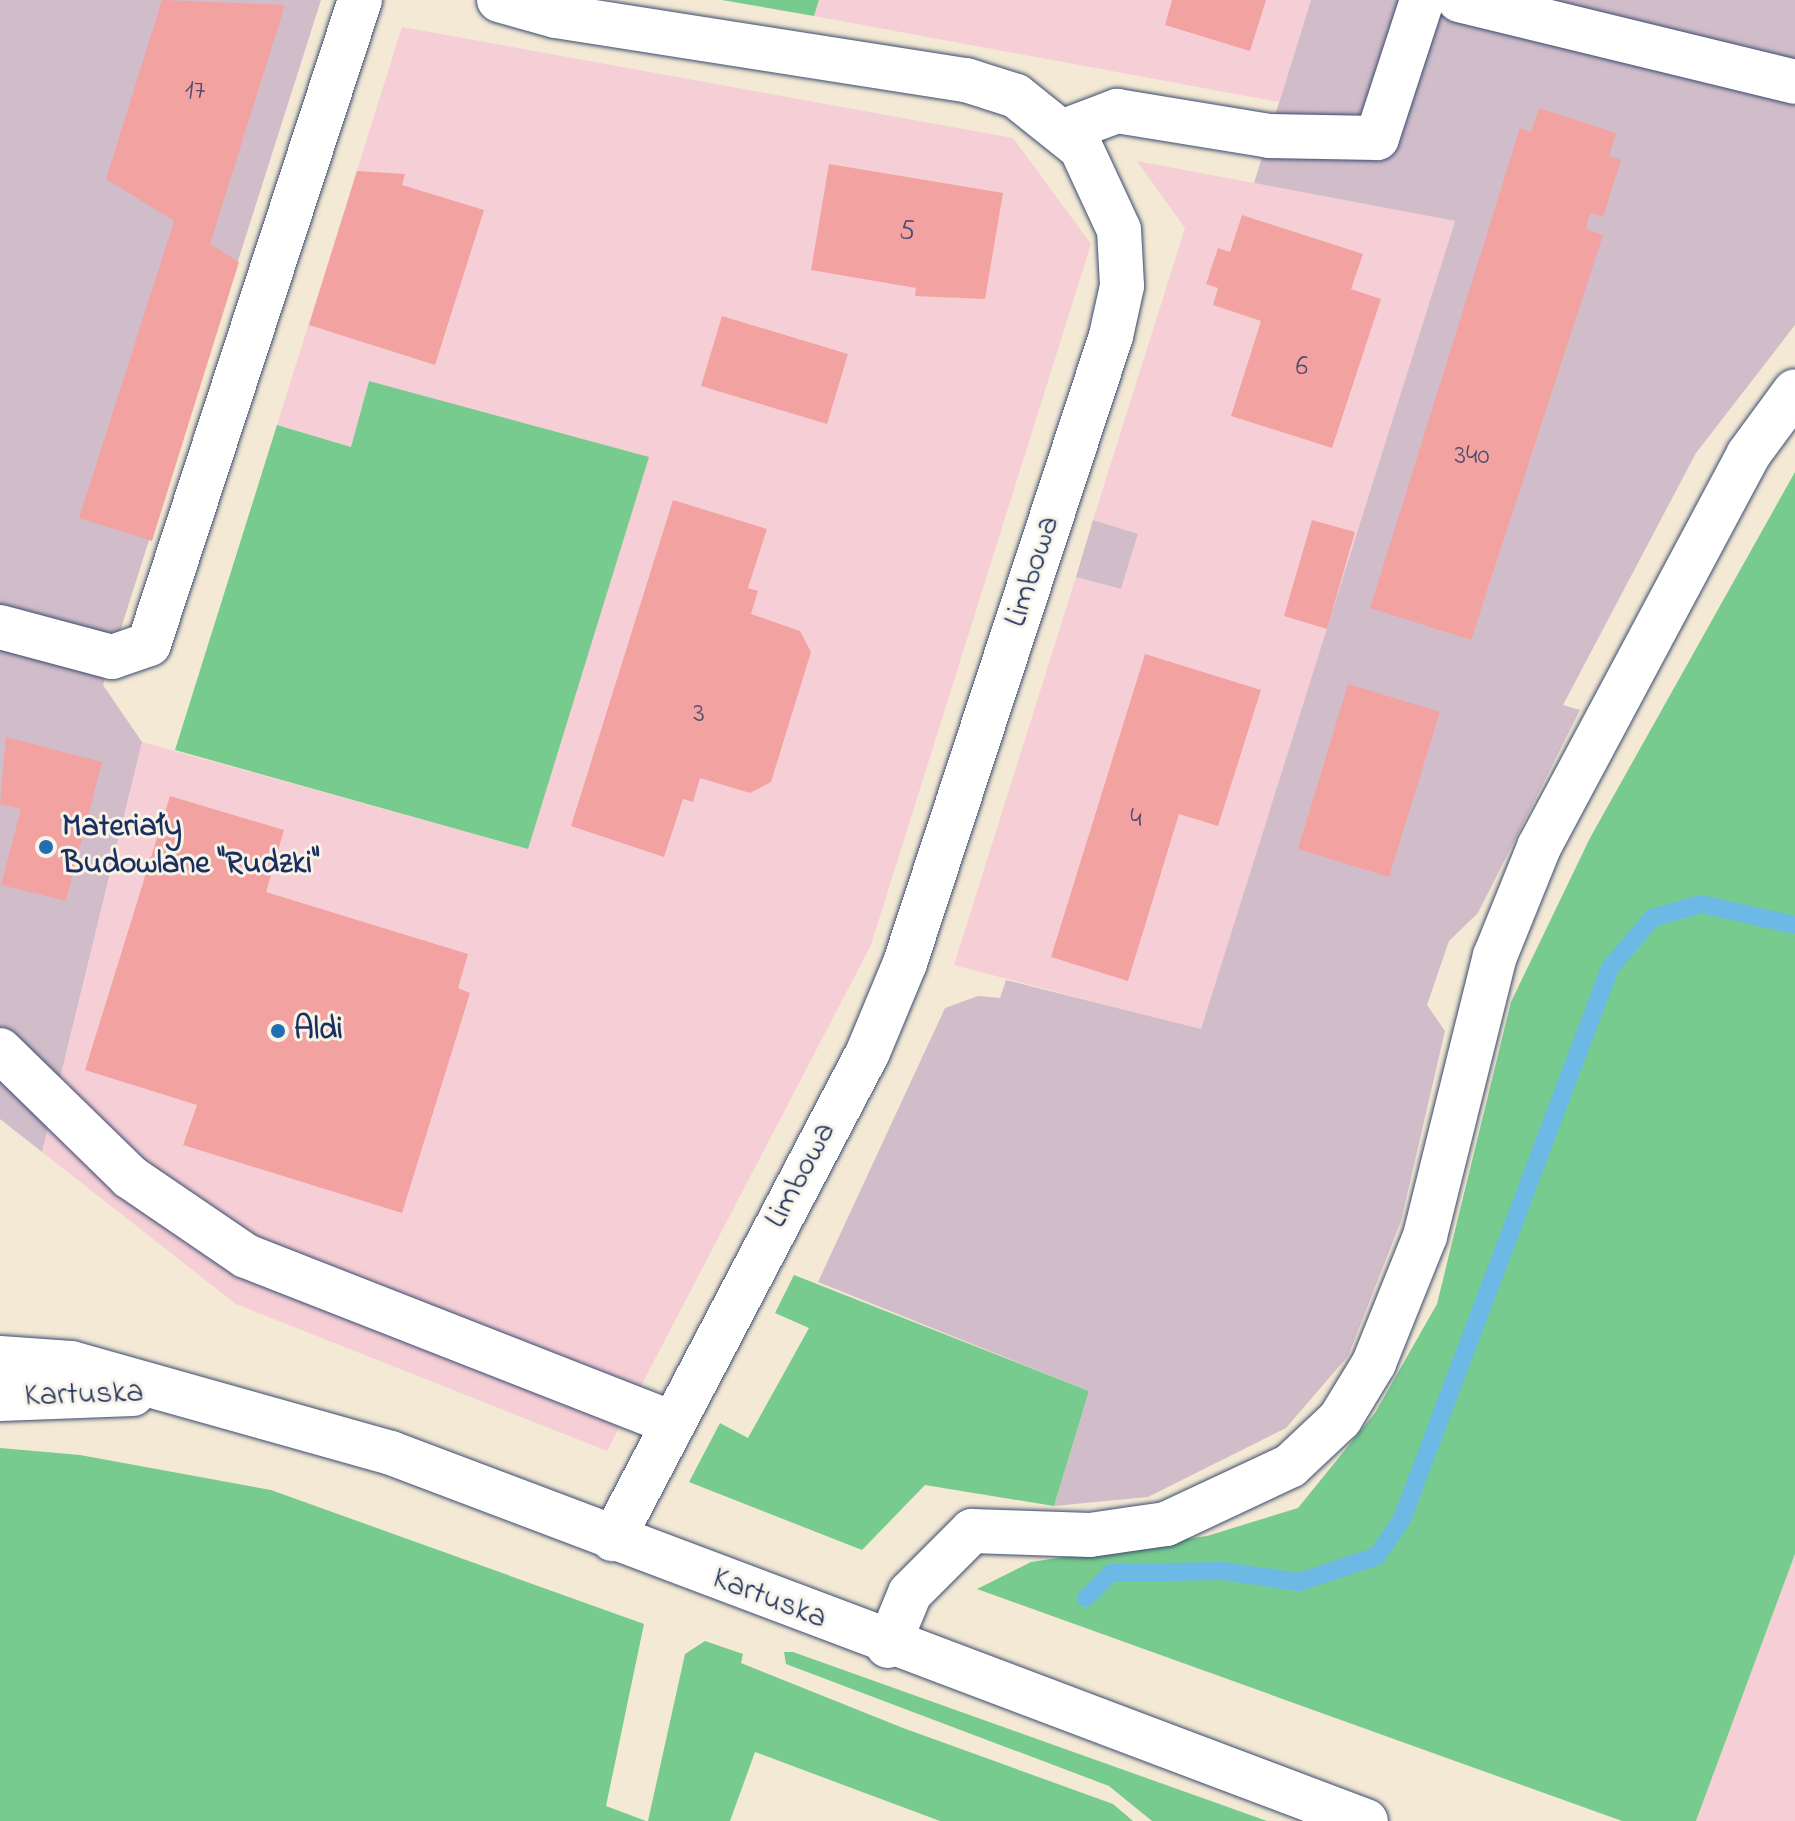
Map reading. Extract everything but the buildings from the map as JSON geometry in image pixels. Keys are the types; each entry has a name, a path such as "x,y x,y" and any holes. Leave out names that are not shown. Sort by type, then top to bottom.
{"street":[{"path":"0,627 112,657 149,644 360,0"},
{"name":"Limbowa","path":"499,0 556,16 966,80 1016,96 1064,131 1104,188 1119,230 1122,286 1111,336 905,963 868,1052 613,1539"},
{"path":"1064,131 1117,111 1269,136 1377,138 1422,0"},
{"path":"1459,0 1795,82"},
{"path":"888,1646 910,1593 972,1531 1090,1535 1166,1524 1290,1466 1340,1419 1374,1363 1425,1236 1495,956 1539,847 1748,455 1795,391"},
{"path":"0,1050 130,1177 246,1256 672,1423"},
{"name":"Kartuska","path":"0,1358 71,1363 168,1393 391,1453 888,1646 1366,1821"},
{"name":"Kartuska","path":"0,1399 168,1393"}],"shaded area":[{"path":"0,0 321,0 103,685 142,742 42,1152 0,1119"},
{"path":"819,0 1311,0 1279,102 814,16"},
{"path":"1311,0 1795,0 1795,325 1696,453 1563,705 1580,710 1478,913 1449,941 1427,1005 1445,1031 1401,1221 1348,1356 1286,1428 1148,1497 1054,1506 1089,1391 818,1282 945,1008 978,996 1000,998 1006,980 1201,1029 1455,221 1254,183"},
{"path":"402,27 1013,138 1091,244 871,945 607,1451 236,1304 42,1152 142,742 528,849 369,381 351,447 277,425"},
{"path":"1137,161 1455,221 1201,1030 954,965 1076,577 1121,589 1138,535 1093,520 1185,228"},
{"path":"1093,520 1138,534 1121,589 1076,577"},
{"path":"1795,1554 1795,1821 1696,1821"}],"green space":[{"path":"722,0 819,0 814,16"},
{"path":"369,381 649,457 528,849 175,750 277,425 351,447"},
{"path":"1795,472 1795,1554 1696,1821 1622,1821 977,1589 1031,1562 1207,1536 1298,1508 1375,1413 1437,1304 1511,1002 1590,838"},
{"path":"794,1275 1089,1391 1054,1506 925,1485 862,1550 689,1482 720,1423 748,1438 809,1328 775,1313"},
{"path":"0,1448 80,1455 271,1490 644,1624 606,1806 646,1821 0,1821"},
{"path":"705,1641 743,1654 741,1663 903,1728 1113,1804 1133,1821 940,1821 755,1752 730,1821 648,1821 685,1654"},
{"path":"784,1652 793,1652 1267,1821 1152,1821 1109,1786 786,1664"}],"waterway":[{"path":"1086,1598 1111,1573 1222,1571 1299,1582 1377,1556 1402,1519 1610,968 1652,918 1701,904 1795,925"}],"place":[{"name":"Materiały Budowlane \"Rudzki\"","path":"46,847"},
{"name":"Aldi","path":"278,1031"}]}
